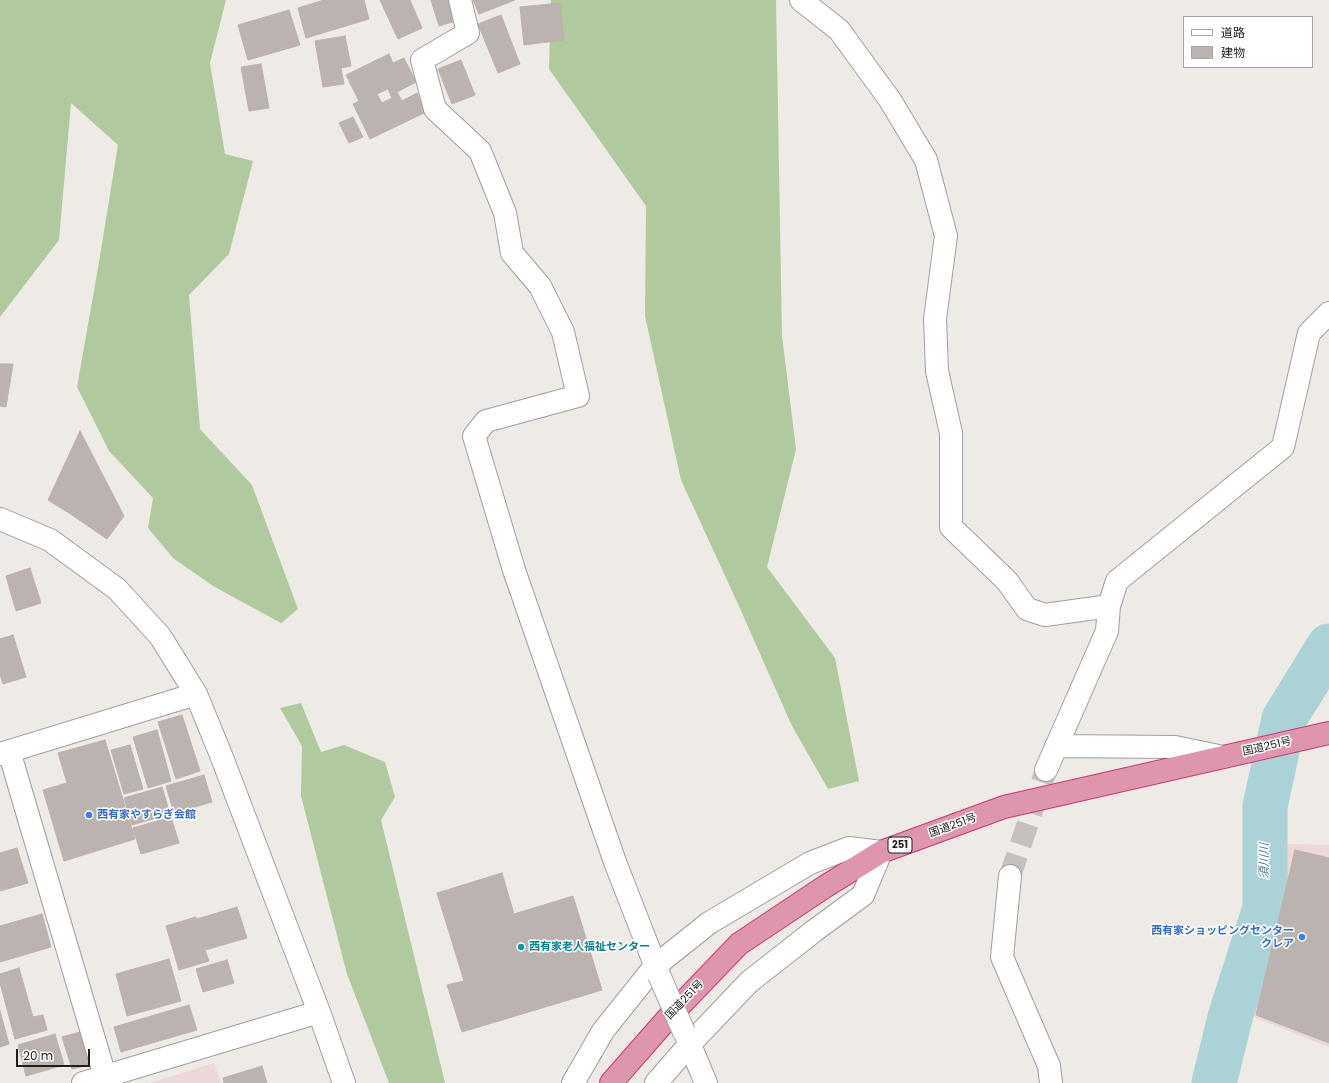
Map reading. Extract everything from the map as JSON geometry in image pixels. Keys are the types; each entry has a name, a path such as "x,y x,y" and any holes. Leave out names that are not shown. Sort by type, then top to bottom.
{"highway":[{"name":"国道251号","path":"611,1083 668,1018 739,944 826,886 881,852 1004,807 1329,733"}],"street":[{"path":"460,0 468,33 422,60 435,109 480,150 505,213 512,253 540,286 563,332 578,396 486,421 474,436 517,578 615,862 657,971 706,1083"},
{"path":"801,0 839,30 890,100 926,160 946,236 935,319 936,371 951,433 951,527 1007,581 1027,610 1045,615 1109,606"},
{"path":"1046,770 1107,631 1109,606 1117,581 1283,447 1309,333 1329,313"},
{"path":"0,519 50,540 117,589 160,636 196,694 221,755 319,1012 344,1083"},
{"path":"106,1080 5,753 196,694"},
{"path":"1056,746 1175,747 1223,757"},
{"path":"573,1083 604,1031 657,971 710,923 810,863 849,848 881,852 863,895 749,982 687,1038 656,1083"},
{"path":"1010,876 1002,957 1049,1066 1052,1083"},
{"path":"83,1083 106,1080 319,1012"}],"shaded area":[{"name":"西有家ショッピングセンター クレア","path":"1286,844 1329,845 1329,1047 1243,1013"},
{"path":"214,1063 221,1083 150,1083"}],"green space":[{"path":"0,0 226,0 210,63 225,154 253,161 229,254 189,295 200,429 252,485 298,609 281,623 213,586 173,558 148,528 153,498 109,451 77,387 118,145 71,103 59,240 0,317"},
{"path":"551,0 776,0 782,336 796,449 767,567 835,658 859,781 828,789 792,726 681,480 645,316 646,206 549,69"},
{"path":"301,703 321,752 344,745 385,762 395,797 381,820 445,1083 389,1083 347,974 301,796 302,746 280,708"}],"building":[{"path":"324,0 364,0 369,19 306,38 298,8"},
{"path":"380,0 410,0 422,28 398,39"},
{"path":"431,0 453,0 459,20 439,26"},
{"path":"473,0 515,0 479,14"},
{"path":"560,3 564,40 524,45 520,7"},
{"path":"289,10 300,45 248,60 238,25"},
{"path":"501,15 520,64 498,73 478,24"},
{"path":"345,36 351,66 341,68 344,84 323,87 315,41"},
{"path":"389,54 393,63 404,58 416,82 397,92 402,101 417,93 426,112 370,139 353,104 359,101 346,75","holes":["388,89 392,98 382,103 377,94"]},
{"path":"461,60 475,95 452,104 438,69"},
{"path":"261,64 269,108 249,111 241,67"},
{"path":"353,117 363,137 349,143 339,123"},
{"path":"0,364 13,364 6,407 0,406"},
{"path":"80,431 124,516 107,539 48,500"},
{"path":"30,568 41,603 16,611 6,576"},
{"path":"13,635 26,677 3,684 0,674 0,639"},
{"path":"182,715 200,771 176,779 158,722"},
{"path":"157,730 171,781 148,788 133,737"},
{"name":"西有家やすらぎ会館","path":"105,740 135,839 64,861 43,790 67,783 58,753"},
{"path":"130,745 143,789 124,794 111,750"},
{"path":"204,775 212,802 174,813 166,786"},
{"path":"162,787 170,814 132,825 124,798"},
{"path":"171,817 179,843 141,854 133,828"},
{"path":"17,848 28,883 0,891 0,853"},
{"name":"西有家ショッピングセンター クレア","path":"1295,850 1329,858 1329,1043 1256,1015"},
{"name":"西有家老人福祉センター","path":"502,873 514,914 573,896 602,990 462,1032 447,985 464,981 437,893"},
{"path":"237,907 247,938 205,950 209,961 179,970 166,926 196,917 197,919"},
{"path":"42,914 51,947 0,962 0,926"},
{"path":"169,959 181,1001 127,1016 116,974"},
{"path":"227,960 234,983 203,992 196,969"},
{"path":"19,968 33,1017 43,1015 47,1030 15,1039 0,983 0,974"},
{"path":"189,1005 197,1030 121,1052 114,1027"},
{"path":"0,1011 9,1044 0,1047"},
{"path":"80,1032 89,1065 72,1069 62,1037"},
{"path":"55,1034 64,1065 26,1076 18,1045"},
{"path":"262,1066 267,1083 224,1083 223,1078"}],"waterway":[{"name":"須川川","path":"1214,1083 1231,1014 1265,908 1265,806 1284,719 1329,646"}],"tunnel":[{"path":"1010,876 1046,770"}],"place":[{"name":"西有家やすらぎ会館","path":"89,815"},
{"name":"西有家ショッピングセンター クレア","path":"1302,937"},
{"name":"西有家老人福祉センター","path":"521,947"}]}
